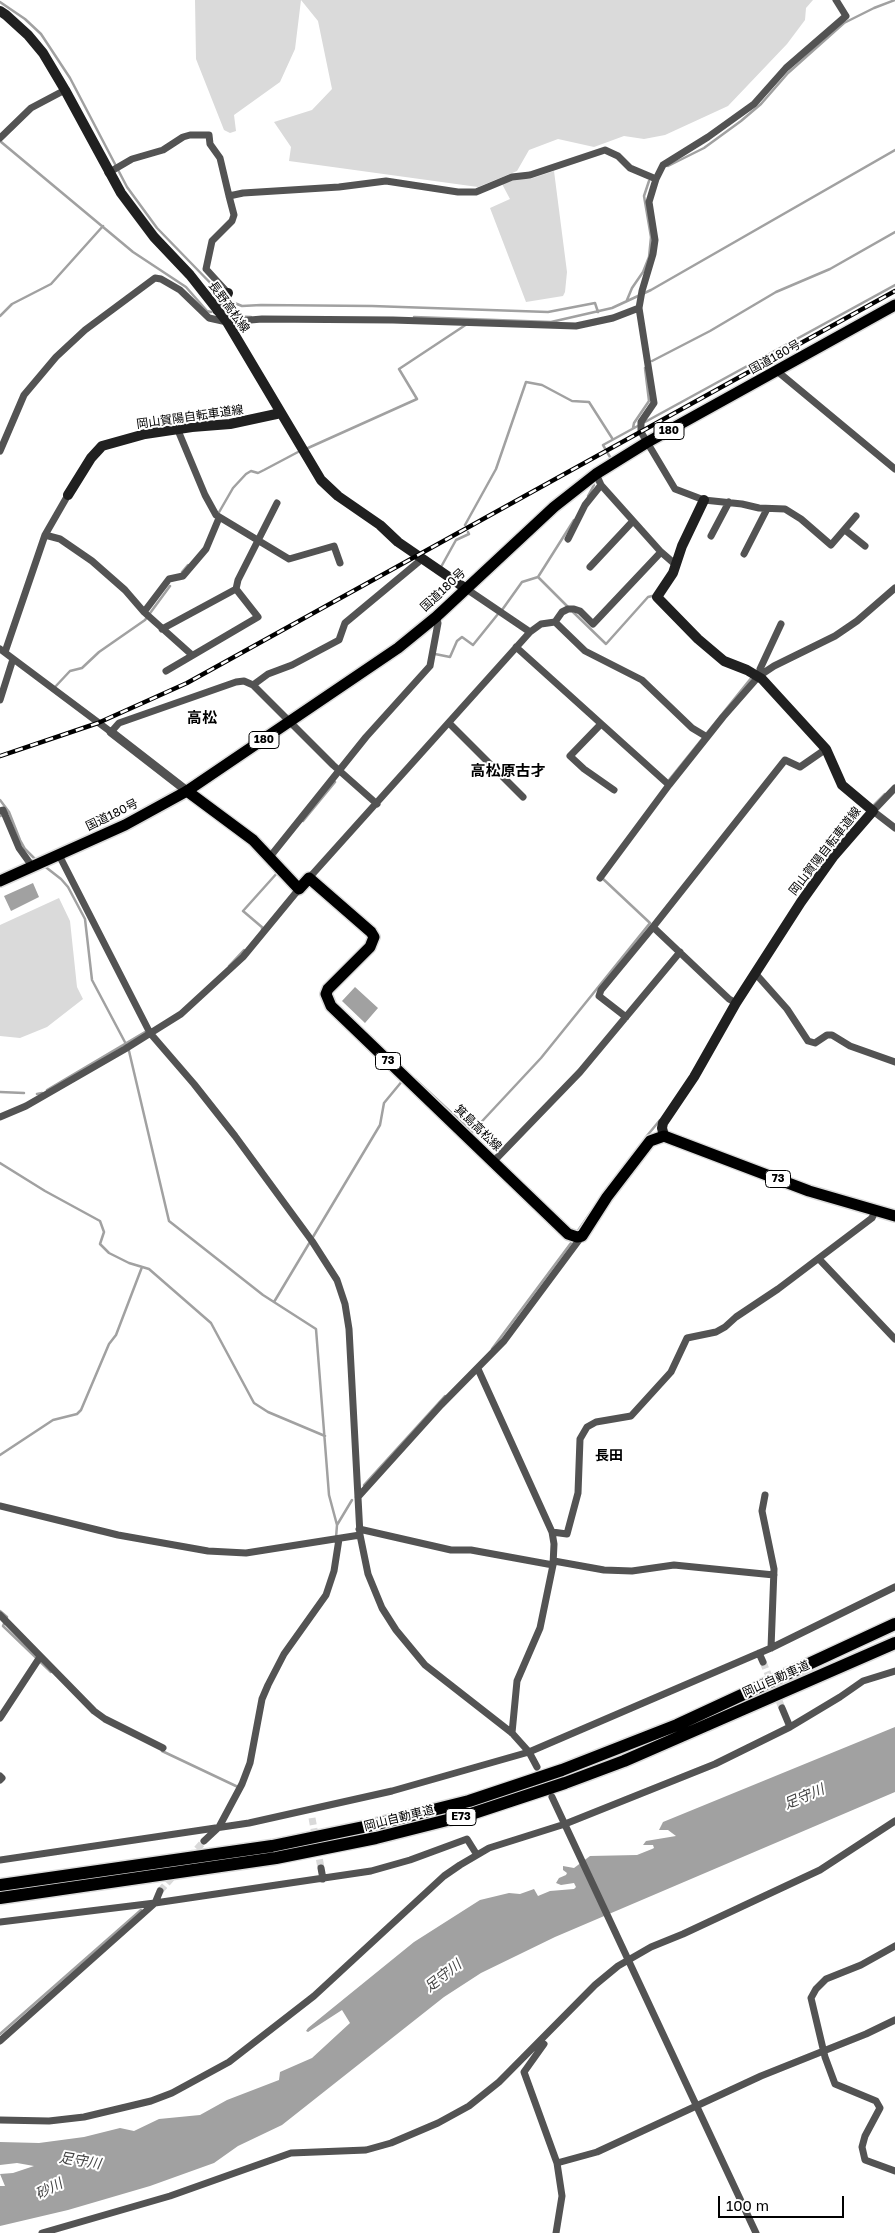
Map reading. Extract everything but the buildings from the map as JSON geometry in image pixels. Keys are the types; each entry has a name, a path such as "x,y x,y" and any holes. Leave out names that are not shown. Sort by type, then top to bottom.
{"highway":[{"path":"840,1651 895,1624"},
{"path":"840,1651 895,1630"},
{"name":"岡山自動車道","path":"0,1898 276,1858 376,1838 471,1814 624,1761 895,1643"},
{"name":"岡山自動車道","path":"0,1885 272,1846 373,1826 469,1801 544,1777 677,1725 840,1651"}],"main road":[{"name":"長野高松線","path":"0,11 28,35 43,53 148,230 224,300 227,322 314,471 325,486 380,525 398,542 422,560 465,588"},
{"name":"国道180号","path":"0,881 125,825 187,792 291,723 398,648 436,617 554,507 596,474 646,443 895,305"},
{"name":"岡山賀陽自転車道線","path":"68,495 91,458 102,446 145,434 177,428 230,424 281,413"},
{"name":"岡山賀陽自転車道線","path":"664,1136 663,1123 694,1077 734,1002 816,879 871,809 842,785 826,749 758,674 729,664 713,653 657,597 674,573 682,546 704,500"},
{"path":"187,792 253,840 299,889 309,878"},
{"name":"箕島高松線","path":"309,878 374,936 370,947 328,989 326,994 331,1006 568,1234 577,1236"},
{"path":"577,1236 650,1142 664,1136"},
{"name":"73","path":"664,1136 809,1191 895,1216"}],"street":[{"path":"836,0 846,16 786,68 754,104 708,137 663,165 656,179 649,202 655,240 654,254 641,295 639,308 654,403 641,424 641,432 675,489 704,500 785,510 794,513 831,546 856,516"},
{"path":"0,138 31,108 65,90"},
{"path":"113,170 132,159 163,150 190,134 209,135 210,144 220,158 234,215 232,221 212,241 206,269 224,300"},
{"path":"229,196 243,192 339,188 386,181 398,181 458,192 476,192 512,177 530,175 605,150 618,156 630,168 656,179"},
{"path":"0,451 24,395 56,357 72,340 155,278 169,283 188,296 203,314 218,321 227,322 262,319 468,322 576,326 613,318 639,308"},
{"path":"777,372 895,469"},
{"path":"177,428 205,495 218,517 290,559 334,546 340,563"},
{"path":"596,474 601,485 660,552 676,565"},
{"path":"568,539 585,505 601,485"},
{"path":"68,495 45,535 5,650 14,659 187,792"},
{"path":"710,536 729,502"},
{"path":"162,629 236,589 238,580 277,503"},
{"path":"744,554 767,509"},
{"path":"146,614 170,579 183,576 206,549 218,517"},
{"path":"590,567 633,521"},
{"path":"845,530 865,546"},
{"path":"45,535 60,539 92,561 125,590 146,614 192,656"},
{"path":"309,878 530,632 541,624 555,622 562,612 570,609 580,611 593,624 660,552"},
{"path":"253,685 268,674 292,665 339,640 345,623 422,560"},
{"path":"465,588 530,632"},
{"path":"758,674 835,636 857,621 895,588"},
{"path":"166,670 258,617 236,589"},
{"path":"269,858 340,770 430,666 438,623 436,617"},
{"path":"555,622 585,651 642,680 692,728 705,736"},
{"path":"601,877 667,783 758,674 781,624"},
{"path":"516,647 667,783"},
{"path":"0,700 14,659"},
{"path":"111,732 120,724 236,682 244,681 253,685 377,804"},
{"path":"449,723 523,797"},
{"path":"601,724 570,756 584,769 614,790"},
{"path":"626,1017 599,996 601,990 785,760 800,767 826,749"},
{"path":"895,788 871,809 895,828"},
{"path":"3,812 19,848 38,864"},
{"path":"59,855 150,1033 206,1099 312,1240 336,1280 348,1320 359,1532 368,1574 375,1593 389,1620 404,1641 436,1675 512,1732 529,1752 537,1767"},
{"path":"0,1117 26,1106 181,1014 243,957 299,889"},
{"path":"653,927 734,1002"},
{"path":"493,1162 580,1072 680,952"},
{"path":"755,973 788,1009 808,1041 814,1043 828,1035 832,1035 850,1046 895,1062"},
{"path":"552,1532 568,1534 578,1493 580,1439 587,1427 596,1422 631,1416 671,1372 687,1338 716,1332 725,1327 744,1311 778,1290 819,1259 872,1218 875,1211"},
{"path":"358,1497 441,1405 478,1369 504,1340 577,1236"},
{"path":"819,1259 895,1339"},
{"path":"478,1369 552,1532 554,1563 540,1628 517,1681 512,1732"},
{"path":"765,1495 762,1511 773,1561 774,1575 771,1648"},
{"path":"0,1506 118,1535 208,1552 246,1553 336,1539 359,1532 451,1550 471,1550 604,1570 632,1571 674,1565 774,1575"},
{"path":"204,1841 219,1827 247,1772 262,1699 268,1685 284,1654 326,1595 334,1571 336,1539"},
{"path":"0,1860 249,1823 392,1791 529,1752 606,1717 672,1692 771,1648 895,1587"},
{"path":"4,1619 39,1659 97,1713 163,1748"},
{"path":"759,1653 763,1662"},
{"path":"0,1718 39,1659"},
{"path":"0,2120 49,2121 84,2117 151,2101 208,2074 229,2062 314,1996 444,1876 477,1855 489,1848 566,1827 715,1764 790,1728 863,1681 895,1671"},
{"path":"782,1708 790,1728"},
{"path":"0,1776 2,1778 0,1780"},
{"path":"552,1797 698,2105 756,2233"},
{"path":"310,1809 312,1818"},
{"path":"42,2233 170,2196 291,2153 366,2150 421,2131 453,2115 481,2097 556,2028 595,1985 628,1957 683,1934 820,1870 895,1821"},
{"path":"0,1922 155,1903 323,1879 387,1867 467,1839 477,1855"},
{"path":"321,1868 323,1879"},
{"path":"0,2040 155,1903 160,1891"},
{"path":"895,1946 861,1965 826,1979 816,1989 811,1998 823,2051 835,2084 876,2101 880,2108 865,2136 862,2148 865,2160 895,2171"},
{"path":"557,2163 596,2152 761,2076 895,2020"},
{"path":"556,2028 524,2072 557,2163 562,2196 556,2233"}],"shaded area":[{"path":"195,0 301,0 295,49 280,82 234,115 236,131 230,133 224,130 196,59"},
{"path":"301,0 813,0 806,8 805,20 787,44 728,106 665,135 644,139 624,136 594,147 558,139 529,150 517,171 478,187 289,161 291,147 274,122 312,110 332,89 318,21"},
{"path":"554,171 567,272 565,292 563,296 526,302 490,208 510,199 502,184 510,179 530,179"},
{"path":"59,898 70,921 77,987 83,999 47,1027 20,1038 0,1036 0,925"}],"water":[{"path":"33,883 39,897 11,911 4,896"},
{"path":"355,987 378,1008 365,1023 342,1001"},
{"path":"895,1727 895,1792 555,1937 481,1973 444,1997 282,2125 238,2146 214,2163 150,2186 68,2210 0,2226 0,2186 5,2186 0,2174 13,2173 34,2166 17,2163 0,2165 0,2142 39,2143 84,2137 120,2128 134,2131 159,2119 200,2115 227,2100 279,2080 280,2072 312,2058 350,2023 342,2010 308,2032 306,2031 308,2028 414,1942 480,1900 509,1893 520,1894 534,1889 538,1896 550,1891 574,1889 576,1887 574,1883 561,1885 556,1883 559,1878 567,1873 563,1870 563,1866 574,1868 590,1856 637,1855 652,1849 654,1848 653,1845 643,1845 646,1841 676,1836 668,1830 659,1830 663,1822"}],"waterway":[{"path":"668,166 704,148 741,121 761,104 788,73 844,23 895,0"},
{"path":"0,2 25,19 41,34 70,78 127,187 157,228 223,296"},
{"path":"0,141 133,252 186,287 207,311 211,312"},
{"path":"414,317 551,322 612,308 651,290 895,150"},
{"path":"627,300 649,257 651,237 644,196 649,181"},
{"path":"0,316 12,304 51,284 103,226"},
{"path":"652,361 710,331 776,292 830,269 895,232"},
{"path":"610,457 603,445 895,285"},
{"path":"227,300 242,306 372,306 548,312 595,303 598,312"},
{"path":"229,316 251,317"},
{"path":"308,448 417,399 399,369 467,324"},
{"path":"633,428 634,423 649,401 645,368"},
{"path":"465,525 496,469 526,382 542,385 572,401 589,402 612,438"},
{"path":"218,514 233,488 246,474 251,471 258,473 298,452"},
{"path":"588,496 594,485"},
{"path":"502,610 522,582 538,577 574,520"},
{"path":"441,567 456,540 469,534 468,532"},
{"path":"182,572 188,565"},
{"path":"538,577 569,608"},
{"path":"55,687 70,671 82,668 99,652 145,620 170,586"},
{"path":"573,612 606,644 648,597 652,596"},
{"path":"435,654 450,657 457,641 462,637 473,645 498,614"},
{"path":"669,780 752,677"},
{"path":"303,821 335,782"},
{"path":"873,806 885,794"},
{"path":"0,800 9,812"},
{"path":"0,816 9,812 25,849 36,860"},
{"path":"43,865 68,887 85,919 92,980 127,1046"},
{"path":"262,929 243,911 278,872"},
{"path":"415,1079 472,1132 541,1058 650,923 601,877"},
{"path":"229,966 244,950"},
{"path":"47,1090 145,1032"},
{"path":"129,1051 169,1221 263,1295 316,1329 329,1495 337,1525"},
{"path":"274,1302 380,1125 384,1103 403,1080"},
{"path":"0,1092 24,1093"},
{"path":"37,1094 42,1093"},
{"path":"646,1137 660,1120"},
{"path":"0,1163 45,1191 100,1221 104,1232 100,1244 109,1253 129,1263 149,1269 211,1323 254,1403 268,1412 325,1436"},
{"path":"577,1232 591,1212"},
{"path":"492,1349 574,1239"},
{"path":"0,1455 53,1420 77,1414 81,1410 109,1344 116,1335 142,1267"},
{"path":"364,1485 445,1396"},
{"path":"336,1538 337,1525 352,1500"},
{"path":"0,1611 7,1617 3,1626 51,1672"},
{"path":"162,1751 238,1787"},
{"path":"0,2034 141,1910"}],"tunnel":[{"path":"763,1662 782,1708"},
{"path":"312,1818 321,1868"},
{"path":"190,1857 204,1841"},
{"path":"160,1891 176,1873"}],"railway":[{"path":"0,756 98,723 187,683 895,291"}],"district":[{"name":"高松","path":"202,718"},
{"name":"高松原古才","path":"508,771"},
{"name":"長田","path":"609,1456"}],"water label":[{"name":"足守川","path":"804,1797"},
{"name":"足守川","path":"443,1976"},
{"name":"足守川","path":"80,2161"},
{"name":"砂川","path":"49,2189"}]}
